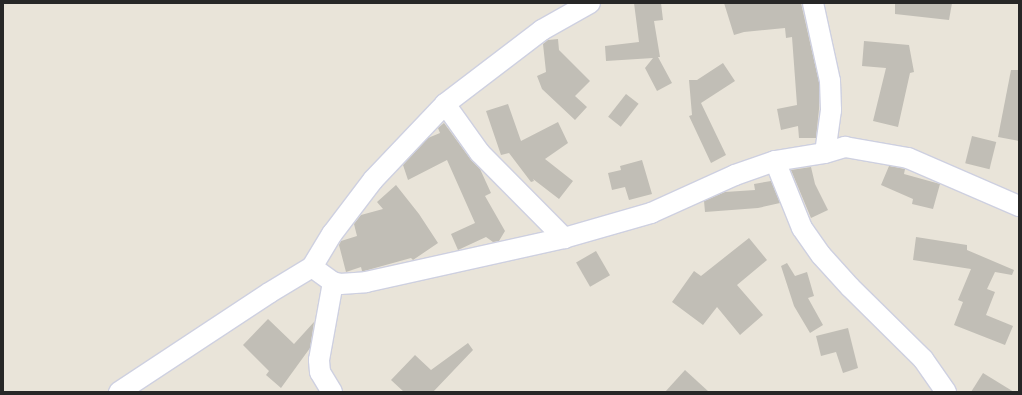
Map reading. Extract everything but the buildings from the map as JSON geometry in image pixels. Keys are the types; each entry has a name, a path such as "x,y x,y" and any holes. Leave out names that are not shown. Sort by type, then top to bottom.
{"street":[{"path":"119,392 269,293 312,267 332,234 373,180 445,104 542,30 590,3"},
{"path":"813,3 830,81 831,110 825,153"},
{"path":"445,104 480,153 564,238"},
{"path":"312,267 333,282 340,284 366,282 564,238 651,214 735,175 775,161 825,153 845,146 908,158 1019,206"},
{"path":"775,161 802,228 821,256 850,287 923,359 946,392"},
{"path":"332,392 320,372 319,360 333,282"}]}
